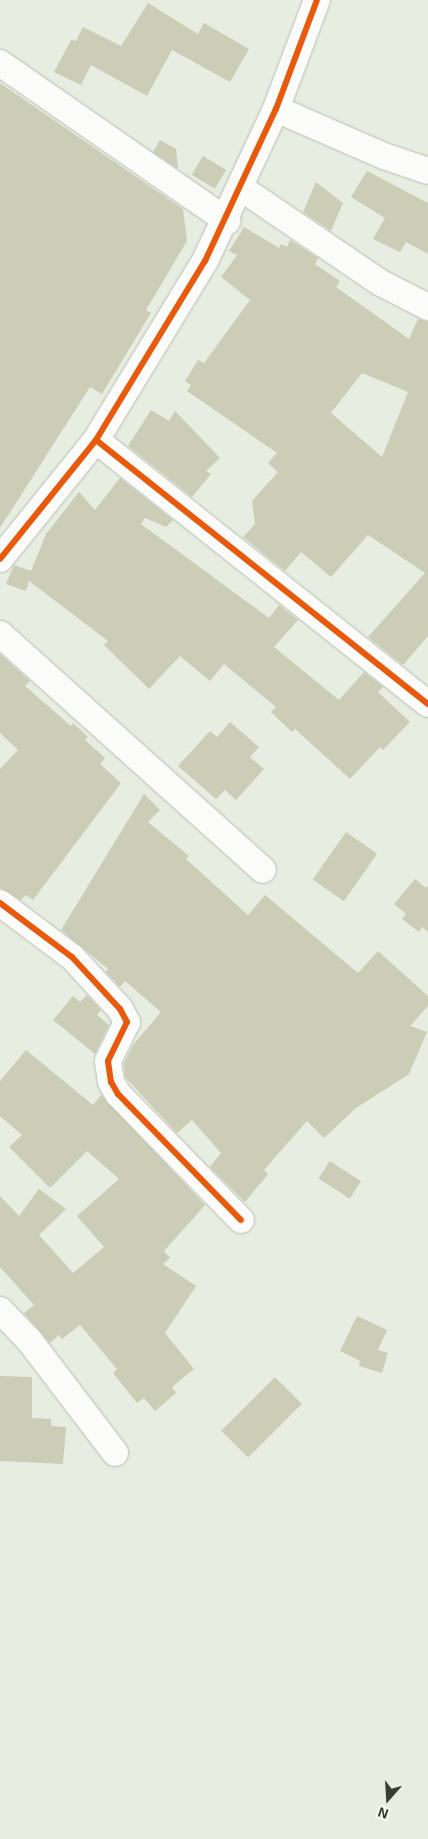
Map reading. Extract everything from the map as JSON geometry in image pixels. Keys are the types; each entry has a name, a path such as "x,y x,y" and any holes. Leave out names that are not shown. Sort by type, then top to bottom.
{"street":[{"path":"0,559 96,440 132,386 227,221 276,109 317,0"},
{"path":"0,63 227,221"},
{"path":"276,109 384,156 428,171"},
{"path":"241,188 381,283 428,307"},
{"path":"96,440 428,704"},
{"path":"0,634 264,870"},
{"path":"0,903 72,957 120,1009 126,1022 108,1061 111,1082 118,1094 241,1220"},
{"path":"0,1310 29,1340 115,1453"}],"building":[{"path":"148,3 198,34 204,23 249,49 230,82 172,50 147,96 91,65 81,85 54,72 71,40 76,41 83,27 121,46"},
{"path":"0,83 183,209 187,241 146,310 151,313 102,394 90,387 0,528"},
{"path":"160,140 176,149 178,169 153,152"},
{"path":"203,156 226,170 215,189 192,175"},
{"path":"367,171 428,203 428,254 406,242 400,252 373,239 385,218 351,197"},
{"path":"316,182 343,203 331,231 303,212"},
{"path":"244,227 279,248 281,244 287,247 290,240 318,258 315,264 340,281 336,287 409,339 418,319 428,322 428,636 403,665 368,637 425,573 368,535 331,577 301,552 285,571 243,537 255,524 252,501 278,472 268,463 277,453 187,391 191,385 185,381 198,360 204,363 250,300 221,277 237,255 229,251","holes":["362,373 408,392 382,457 331,413"]},
{"path":"151,410 169,421 175,411 220,458 206,471 211,474 192,497 128,446"},
{"path":"120,478 173,520 166,527 145,518 141,524 269,618 279,605 298,620 274,647 339,700 364,672 383,687 378,692 410,722 383,750 380,747 350,779 295,729 292,732 271,712 276,707 224,664 210,681 180,656 149,689 104,645 108,641 29,581 26,591 6,584 14,565 31,571 46,534 79,492 95,510"},
{"path":"0,654 30,681 25,686 71,726 73,723 88,737 85,740 105,758 100,764 121,783 33,900 26,895 21,900 0,888 0,769 18,750 0,733"},
{"path":"230,722 259,747 250,757 264,769 236,800 225,790 216,799 178,766 210,731 217,737"},
{"path":"144,794 160,810 148,822 189,856 186,859 248,915 265,895 358,973 378,951 428,996 428,1006 410,1026 427,1032 409,1074 356,1108 324,1138 307,1121 264,1170 268,1174 245,1202 210,1167 221,1153 192,1120 177,1133 125,1077 124,1063 133,1045 161,1012 125,981 120,987 106,972 108,969 61,930"},
{"path":"346,832 377,854 344,901 313,880"},
{"path":"415,879 426,888 428,885 428,932 422,927 419,932 402,919 406,914 394,904"},
{"path":"87,995 101,1010 97,1015 109,1025 95,1054 53,1020 73,996 80,1002"},
{"path":"26,1050 93,1105 101,1095 205,1205 164,1251 170,1258 163,1264 196,1286 165,1333 194,1369 172,1387 176,1393 155,1411 144,1398 137,1403 113,1373 117,1369 80,1325 62,1339 59,1335 50,1343 24,1313 34,1305 0,1267 0,1196 19,1216 39,1189 66,1209 39,1235 73,1273 104,1247 77,1216 119,1179 87,1151 50,1188 9,1147 22,1135 0,1116 0,1081"},
{"path":"330,1161 361,1181 350,1199 319,1179"},
{"path":"357,1316 387,1330 378,1350 388,1353 382,1373 359,1366 360,1361 340,1351"},
{"path":"0,1376 32,1377 32,1418 51,1419 51,1426 66,1427 63,1464 0,1461"},
{"path":"275,1377 302,1404 248,1458 221,1431"}],"cycle path":[{"path":"0,559 96,440 205,261 276,109 317,0"},
{"path":"96,440 428,704"},
{"path":"0,903 72,957 120,1009 127,1022 108,1061 111,1082 118,1094 241,1220"}]}
